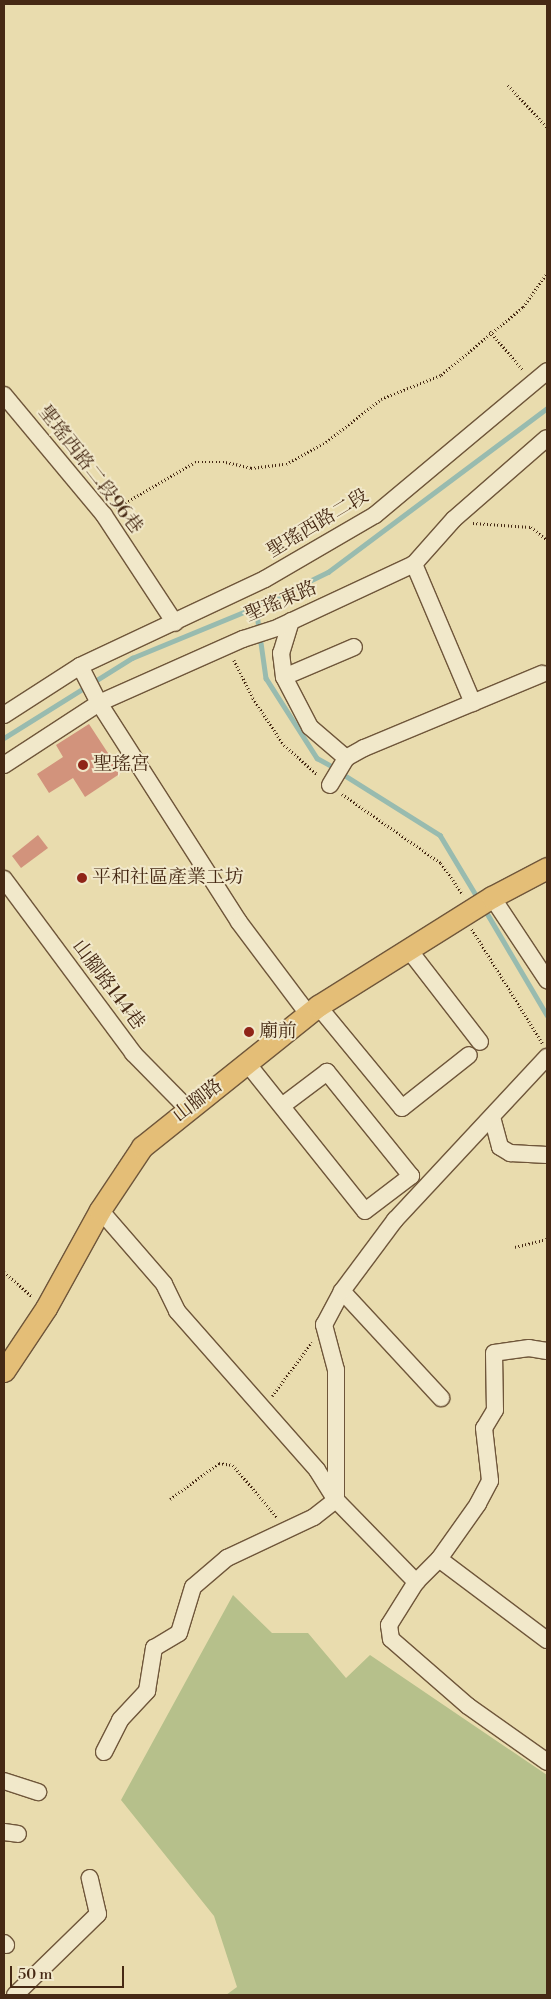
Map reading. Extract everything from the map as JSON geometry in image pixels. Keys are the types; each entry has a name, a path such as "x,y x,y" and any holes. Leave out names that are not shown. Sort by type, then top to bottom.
{"main road":[{"path":"492,897 547,868"},
{"name":"山腳路","path":"4,1371 46,1308 100,1210 142,1146 187,1108 313,1010 492,897"}],"street":[{"name":"聖瑤西路二段","path":"4,715 80,666 265,579 376,515 547,371"},
{"name":"聖瑤西路二段96巷","path":"4,395 104,515 174,623"},
{"name":"聖瑤東路","path":"4,765 97,700 238,641 285,624 414,564 454,519 547,438"},
{"path":"414,564 473,703"},
{"path":"285,624 280,653 284,677 310,727 346,758"},
{"path":"284,677 354,647"},
{"path":"80,666 97,700 239,922 313,1010 402,1108 475,1048 409,950"},
{"path":"330,785 346,758 542,674"},
{"name":"山腳路144巷","path":"4,879 133,1053 187,1108"},
{"path":"492,897 547,980"},
{"path":"336,1500 336,1370 324,1325 342,1292 395,1220 547,1057"},
{"path":"247,1063 283,1105 365,1211 411,1176 327,1072 283,1105"},
{"path":"492,1117 500,1146 510,1153 547,1155"},
{"path":"100,1210 164,1284 177,1311 317,1470 336,1500 416,1582"},
{"path":"342,1292 441,1398"},
{"path":"547,1350 529,1348 494,1353 495,1410 484,1428 490,1481 478,1504 439,1559 416,1582 389,1624 390,1639 468,1706 547,1762"},
{"path":"104,1752 120,1720 147,1691 154,1648 179,1633 193,1586 226,1558 314,1517 336,1500"},
{"path":"439,1559 547,1640"},
{"path":"4,1781 38,1792"},
{"path":"15,1995 98,1914 90,1878"}],"path":[{"path":"508,85 547,127"},
{"path":"104,515 195,462 226,462 251,468 286,464 326,442 381,399 441,375 490,331 523,307 547,273"},
{"path":"490,331 533,382"},
{"path":"454,519 478,524 531,527 547,540"},
{"path":"238,641 235,663 284,745 330,785 441,863 464,895 468,912 547,1052"},
{"path":"515,1247 547,1238"},
{"path":"4,1272 46,1308"},
{"path":"261,1408 324,1325"},
{"path":"170,1499 219,1463 232,1465 287,1530"}],"green space":[{"path":"233,1595 272,1633 308,1633 346,1678 370,1655 547,1775 547,1995 226,1995 237,1987 214,1916 121,1800"}],"building":[{"name":"聖瑤宮","path":"89,724 121,773 85,797 73,778 49,793 37,774 63,757 56,745"},
{"path":"38,835 48,848 21,868 12,856"}],"waterway":[{"path":"4,738 132,658 256,607 328,572 547,408"},
{"path":"256,607 266,678 317,758 335,768"},
{"path":"341,773 440,835 479,900"},
{"path":"484,908 547,1015"}],"place":[{"name":"聖瑤宮","path":"83,765"},
{"name":"平和社區產業工坊","path":"82,878"},
{"name":"廟前","path":"249,1032"}]}
